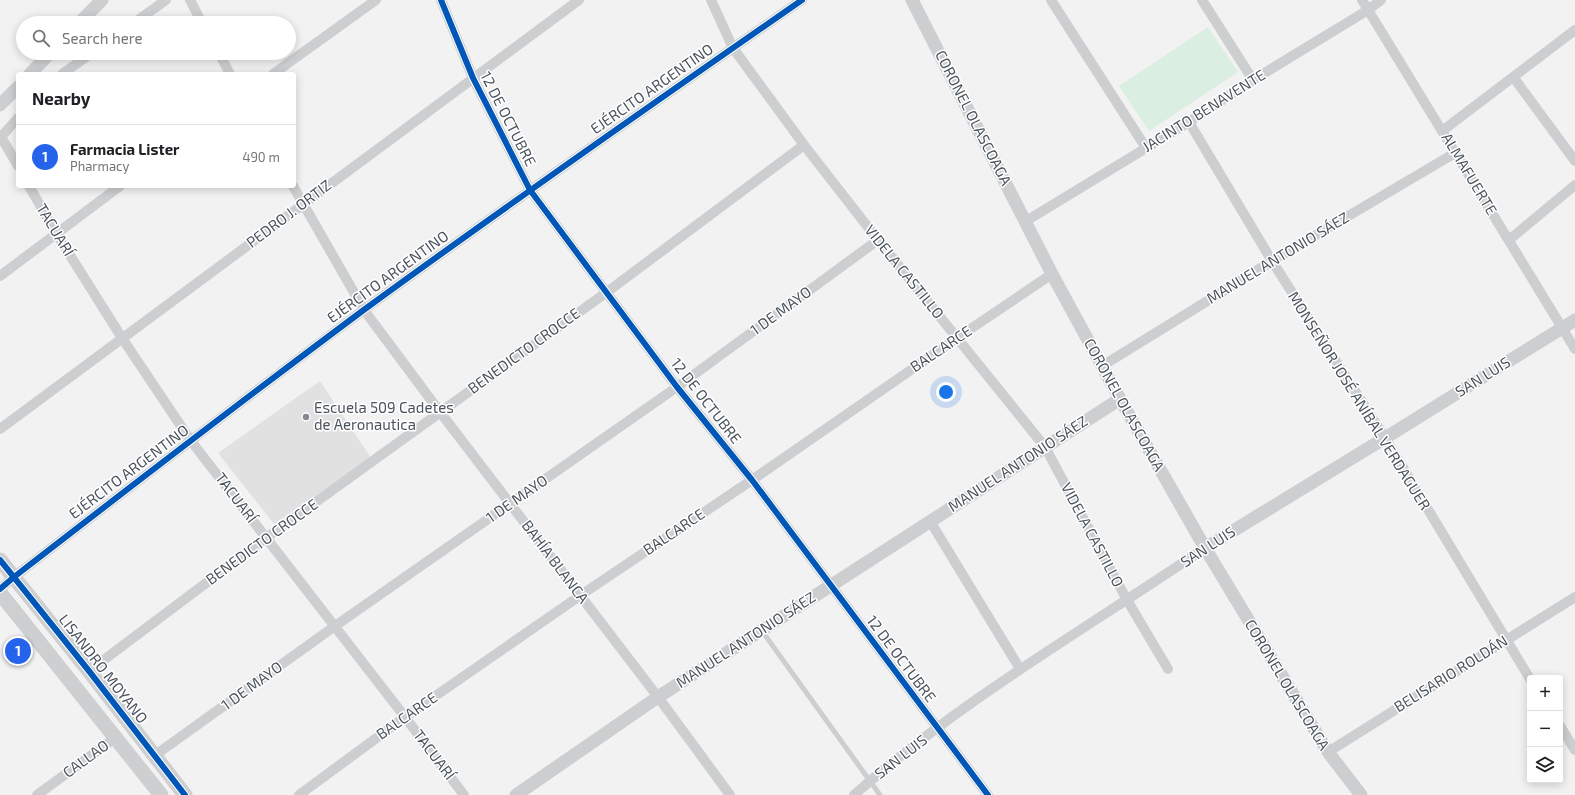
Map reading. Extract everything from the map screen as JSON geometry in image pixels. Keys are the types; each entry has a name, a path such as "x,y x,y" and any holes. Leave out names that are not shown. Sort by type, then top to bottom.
{"main road":[{"name":"LISANDRO MOYANO","path":"0,560 89,671 185,795"},
{"path":"0,593 160,795"}],"street":[{"path":"86,16 102,0"},
{"path":"144,16 166,0"},
{"path":"190,0 198,16"},
{"path":"296,57 376,0"},
{"name":"12 DE OCTUBRE","path":"441,0 473,78 530,190 677,387 752,480 988,795"},
{"name":"PEDRO J. ORTIZ","path":"0,429 579,0"},
{"name":"VIDELA CASTILLO","path":"712,0 733,48 804,145 878,240 1045,447 1127,600 1168,669"},
{"name":"EJÉRCITO ARGENTINO","path":"0,589 191,441 364,310 530,190 802,0"},
{"name":"CORONEL OLASCOAGA","path":"912,0 1052,274 1120,399 1205,548 1328,752 1361,795"},
{"path":"1051,0 1146,148"},
{"path":"1202,0 1253,80"},
{"name":"ALMAFUERTE","path":"1362,0 1575,349"},
{"name":"JACINTO BENAVENTE","path":"1026,221 1189,122 1253,80 1368,10 1381,0"},
{"path":"1442,131 1514,78 1575,30"},
{"path":"32,72 43,60"},
{"path":"65,72 82,60"},
{"path":"223,60 229,72"},
{"path":"276,72 292,60"},
{"path":"1514,78 1575,161"},
{"path":"0,105 16,89"},
{"path":"16,120 1,136 16,162"},
{"name":"MONSEÑOR JOSÉ ANÍBAL VERDAGUER","path":"1189,122 1272,261 1385,438 1528,675"},
{"name":"BENEDICTO CROCCE","path":"89,671 266,538 607,292 804,145"},
{"name":"MANUEL ANTONIO SÁEZ","path":"1102,366 1272,261 1455,153"},
{"path":"1508,240 1575,185"},
{"name":"TACUARÍ","path":"30,188 56,233 122,338 191,441 406,717 464,795"},
{"path":"0,276 117,188"},
{"name":"BAHÍA BLANCA","path":"294,188 364,310 658,697 730,795"},
{"name":"1 DE MAYO","path":"154,756 335,626 677,387 878,240"},
{"name":"BALCARCE","path":"299,795 406,717 580,595 752,480 1052,274"},
{"name":"SAN LUIS","path":"854,795 937,728 1020,669 1205,548 1575,320"},
{"name":"MANUEL ANTONIO SÁEZ","path":"516,795 658,697 930,520 1120,399"},
{"path":"930,520 1020,669"},
{"name":"BELISARIO ROLDÁN","path":"1328,752 1575,596"},
{"path":"1563,731 1575,750"},
{"name":"CALLAO","path":"37,795 115,738"}],"lane":[{"path":"761,630 880,795"}],"shaded area":[{"name":"Escuela 509 Cadetes de Aeronautica","path":"320,381 371,458 274,524 218,453"}],"green space":[{"path":"1208,27 1238,72 1149,131 1119,86"}],"cycle path":[{"path":"441,0 473,78 530,190 677,387 752,480 988,795"},
{"path":"0,589 145,476 365,309 582,153 802,0"},
{"path":"0,560 89,671 185,795"}],"place":[{"name":"Escuela 509 Cadetes de Aeronautica","path":"306,417"},
{"name":"Farmacia Lister","path":"18,651"}]}
